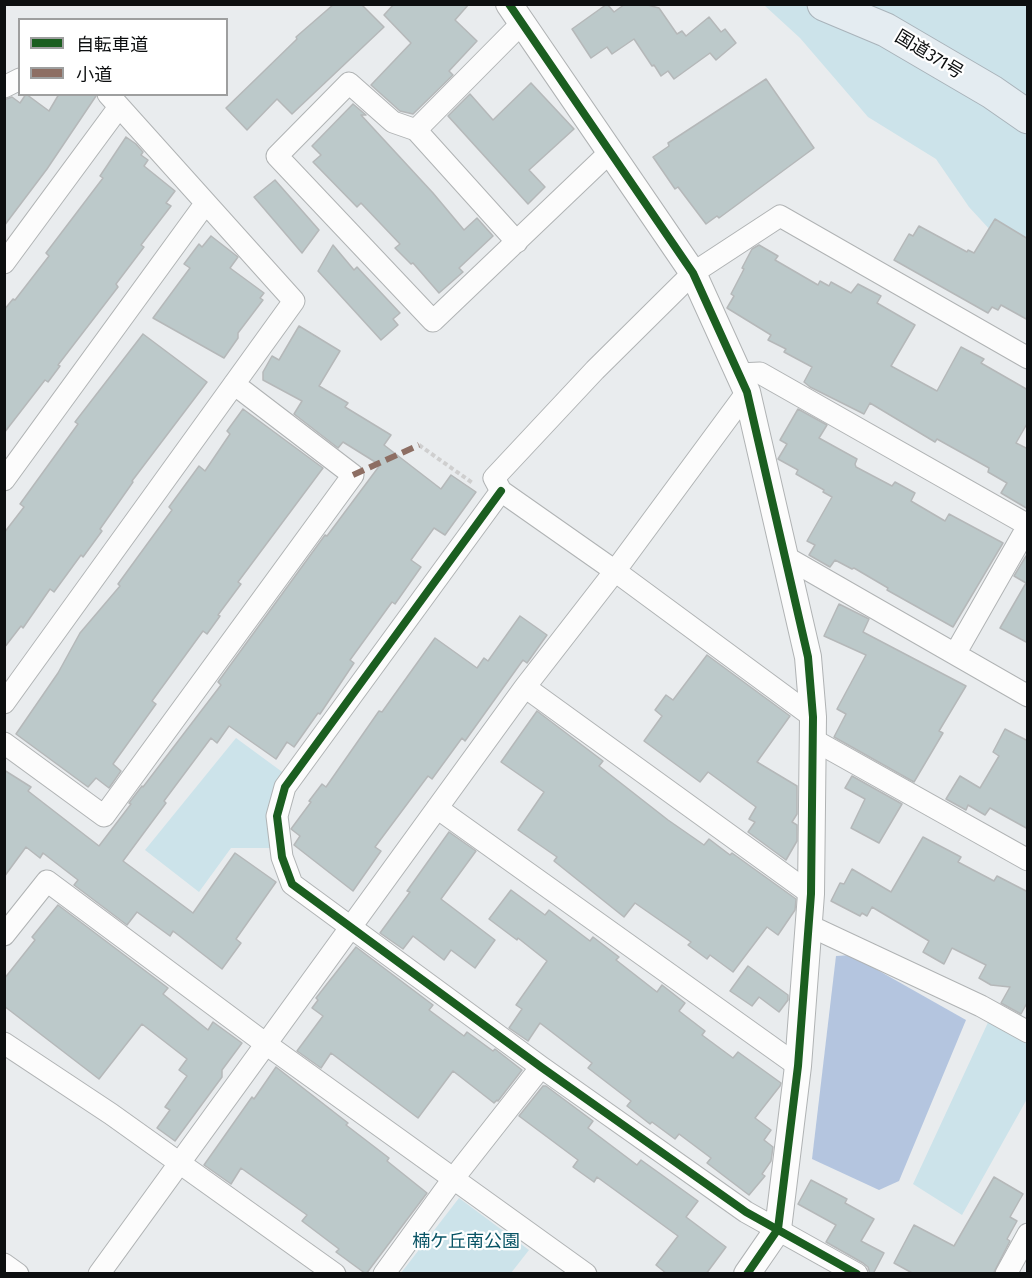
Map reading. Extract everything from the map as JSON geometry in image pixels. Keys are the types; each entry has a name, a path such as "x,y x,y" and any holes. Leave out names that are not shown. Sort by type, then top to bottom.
{"highway":[{"name":"国道371号","path":"824,4 886,30 992,92 1028,117"}],"street":[{"path":"416,130 515,14 693,273 743,383 808,657 813,728 812,894 798,1066 778,1229 747,1274"},
{"path":"4,87 18,80"},
{"path":"517,242 416,130 393,122 349,83 277,156 433,321 517,242 609,153"},
{"path":"4,263 113,101 294,301 4,703"},
{"path":"4,480 205,204"},
{"path":"1028,358 780,216 693,273 595,370 494,478 501,491 615,571 813,728 1028,860"},
{"path":"99,1274 525,687 615,571 743,383 760,373 1028,526 955,654"},
{"path":"4,743 104,816 353,475 234,384"},
{"path":"501,491 285,787 278,816 282,857 292,884 541,1067 746,1212 857,1274"},
{"path":"784,556 1028,696"},
{"path":"525,687 812,894"},
{"path":"437,808 798,1066"},
{"path":"4,935 47,881 266,1044 586,1274"},
{"path":"810,926 981,1006 1028,1032"},
{"path":"4,1043 111,1114 335,1274"},
{"path":"384,1274 453,1179 541,1067"},
{"path":"1006,1274 1028,1234"},
{"path":"4,1264 18,1274"}],"path":[{"path":"419,445 471,483 501,491"}],"green space":[{"path":"764,5 1027,5 1027,270 969,207 936,159 868,117 800,38"},
{"path":"236,738 285,774 278,848 231,848 199,892 145,850"},
{"path":"991,1016 1027,1037 1027,1099 962,1215 913,1184"},
{"name":"楠ケ丘南公園","path":"459,1198 529,1250 511,1273 401,1273"}],"water":[{"path":"851,955 966,1020 899,1181 879,1190 812,1159 836,956"}],"building":[{"path":"334,4 361,4 384,27 292,114 277,99 247,130 226,108 297,39 296,37"},
{"path":"394,4 469,4 455,20 477,41 449,71 453,75 413,114 400,111 371,85 411,43 384,15"},
{"path":"607,4 614,12 625,4 644,4 659,8 677,34 682,31 686,36 709,17 721,32 725,29 736,43 716,60 710,53 674,79 668,71 661,76 634,39 612,54 607,47 591,58 572,29"},
{"path":"766,79 814,148 719,218 717,216 706,224 678,187 675,189 653,157 669,146 668,143"},
{"path":"531,83 574,129 529,170 545,187 528,204 448,116 470,94 493,120"},
{"path":"25,96 29,96 49,111 58,96 96,96 47,169 4,226 4,100 12,97 20,103"},
{"path":"353,104 366,115 361,115 464,230 477,218 493,236 459,268 463,272 439,293 413,263 411,264 395,248 400,244 361,203 357,207 313,162 321,155 312,146"},
{"path":"126,137 136,144 143,152 141,155 148,160 144,166 175,191 166,203 171,206 141,245 144,247 116,284 118,287 58,365 60,366 48,382 45,380 4,433 4,310 13,299 15,300 49,256 46,253 103,178 100,176"},
{"path":"275,180 319,230 302,253 254,197"},
{"path":"995,219 1028,239 1028,320 1001,305 998,310 992,307 988,313 894,260 909,234 913,236 919,226 967,252 968,250 974,253"},
{"path":"211,236 238,257 230,268 264,293 260,298 263,300 238,333 238,338 224,358 153,318 190,268 184,264 199,244 202,247"},
{"path":"333,245 354,270 357,267 400,313 393,319 398,325 381,340 318,271"},
{"path":"759,245 778,256 775,260 818,285 820,281 829,286 831,282 851,293 858,284 881,296 877,303 915,325 891,366 937,391 961,347 984,359 981,363 1028,390 1028,422 1016,443 1028,449 1028,509 1001,493 1007,483 988,472 989,468 937,439 935,442 870,403 864,414 810,387 804,382 812,367 784,352 786,349 768,340 771,335 727,308 734,296 731,294 744,269 742,268 752,249"},
{"path":"299,326 340,351 319,386 348,403 345,407 391,435 384,445 441,489 451,475 476,492 445,535 434,528 411,560 421,567 395,604 392,602 350,660 354,663 320,714 318,713 294,747 287,742 276,759 229,726 217,743 211,738 123,861 193,913 235,853 276,882 236,939 241,943 222,969 173,931 170,936 137,912 127,925 74,885 78,880 43,853 40,858 26,847 4,877 4,770 31,787 28,791 99,846 131,804 129,803 221,685 218,682 325,535 327,536 380,465 343,442 338,448 294,414 302,401 263,380 263,372 272,356 279,360"},
{"path":"143,334 207,382 132,481 100,529 102,531 83,557 81,555 54,592 50,589 23,628 21,626 4,648 4,533 24,507 20,504 78,424 75,422"},
{"path":"243,409 323,468 238,582 241,584 207,634 203,631 152,701 156,704 113,764 121,771 109,788 96,778 88,787 16,734 58,673 80,633 120,586 118,584 172,510 169,507 199,466 205,471 230,434 227,431"},
{"path":"798,409 827,425 819,438 857,459 856,467 892,486 895,482 915,493 911,501 945,521 949,514 1003,543 953,627 887,590 888,588 854,568 835,560 830,567 809,555 815,545 807,541 832,497 796,474 798,470 778,459 787,444 780,440"},
{"path":"1026,556 1028,557 1028,643 1000,628 1026,583 1014,576"},
{"path":"839,604 869,619 863,632 966,686 939,731 943,733 914,782 834,737 846,714 837,709 866,655 824,636"},
{"path":"520,616 547,635 527,663 523,660 465,741 462,738 432,779 428,776 375,847 381,851 353,891 294,845 300,836 291,829 311,802 309,801 322,784 326,787 379,711 382,712 435,638 477,668 484,658 488,661"},
{"path":"707,655 790,716 757,762 797,786 797,814 792,822 797,825 797,841 786,860 748,832 755,822 749,819 756,807 708,772 700,782 644,741 662,716 655,710 666,695 673,700"},
{"path":"537,711 603,761 599,766 668,820 704,845 709,839 730,855 732,853 796,899 795,910 778,935 767,927 733,972 710,955 707,959 688,945 691,942 635,903 624,917 554,861 557,857 518,830 544,792 501,762"},
{"path":"1005,729 1028,741 1028,829 990,808 985,815 968,805 966,810 946,799 960,776 980,788 999,756 993,752"},
{"path":"852,776 902,804 879,843 851,828 865,799 845,788"},
{"path":"449,832 476,851 441,899 495,940 475,968 451,950 444,960 413,936 403,949 380,933"},
{"path":"923,837 961,857 958,862 994,881 997,876 1028,892 1028,1001 1021,1014 1001,1003 1010,987 991,985 979,978 986,965 952,948 944,964 923,952 929,941 872,907 867,916 862,913 860,916 831,901 840,883 844,884 852,869 891,892"},
{"path":"511,890 545,915 549,910 590,941 593,937 619,957 616,960 657,992 662,985 685,1003 679,1011 705,1031 702,1035 733,1058 738,1052 781,1083 755,1118 771,1130 764,1140 773,1147 771,1161 762,1174 765,1176 749,1195 707,1163 711,1158 679,1134 675,1139 652,1122 650,1124 627,1106 631,1101 588,1068 592,1063 540,1023 528,1041 509,1028 522,1009 516,1005 547,961 489,919"},
{"path":"58,905 168,988 163,994 208,1030 213,1022 242,1043 222,1070 222,1077 175,1141 157,1128 170,1110 165,1107 187,1076 179,1070 187,1059 142,1024 99,1079 4,1006 4,979 35,940 32,937"},
{"path":"356,947 433,1005 429,1010 464,1036 467,1032 493,1051 495,1049 522,1070 498,1101 494,1103 453,1071 418,1118 331,1053 321,1068 297,1051 323,1016 312,1008 318,1000 316,998"},
{"path":"748,966 788,995 788,1000 779,1012 759,997 752,1006 730,991"},
{"path":"276,1067 348,1123 346,1125 389,1158 387,1161 427,1193 366,1274 336,1252 339,1249 302,1221 307,1215 241,1168 231,1184 204,1165"},
{"path":"543,1086 593,1121 588,1128 637,1165 641,1160 698,1201 686,1217 726,1247 706,1274 667,1274 656,1265 678,1236 597,1177 594,1182 573,1167 578,1160 519,1116"},
{"path":"994,1177 1023,1194 1010,1217 1017,1221 1007,1239 1010,1241 993,1274 914,1274 894,1263 914,1225 954,1246"},
{"path":"811,1180 847,1199 845,1203 874,1219 861,1241 884,1253 873,1274 870,1274 868,1267 863,1263 826,1242 836,1225 798,1204"}],"marked path":[{"path":"353,475 419,445"}],"cycle path":[{"path":"509,4 693,273 747,392 808,657 813,717 811,894 798,1066 778,1229 747,1274"},
{"path":"501,491 285,787 277,816 282,857 292,884 541,1067 746,1212 857,1274"}]}
